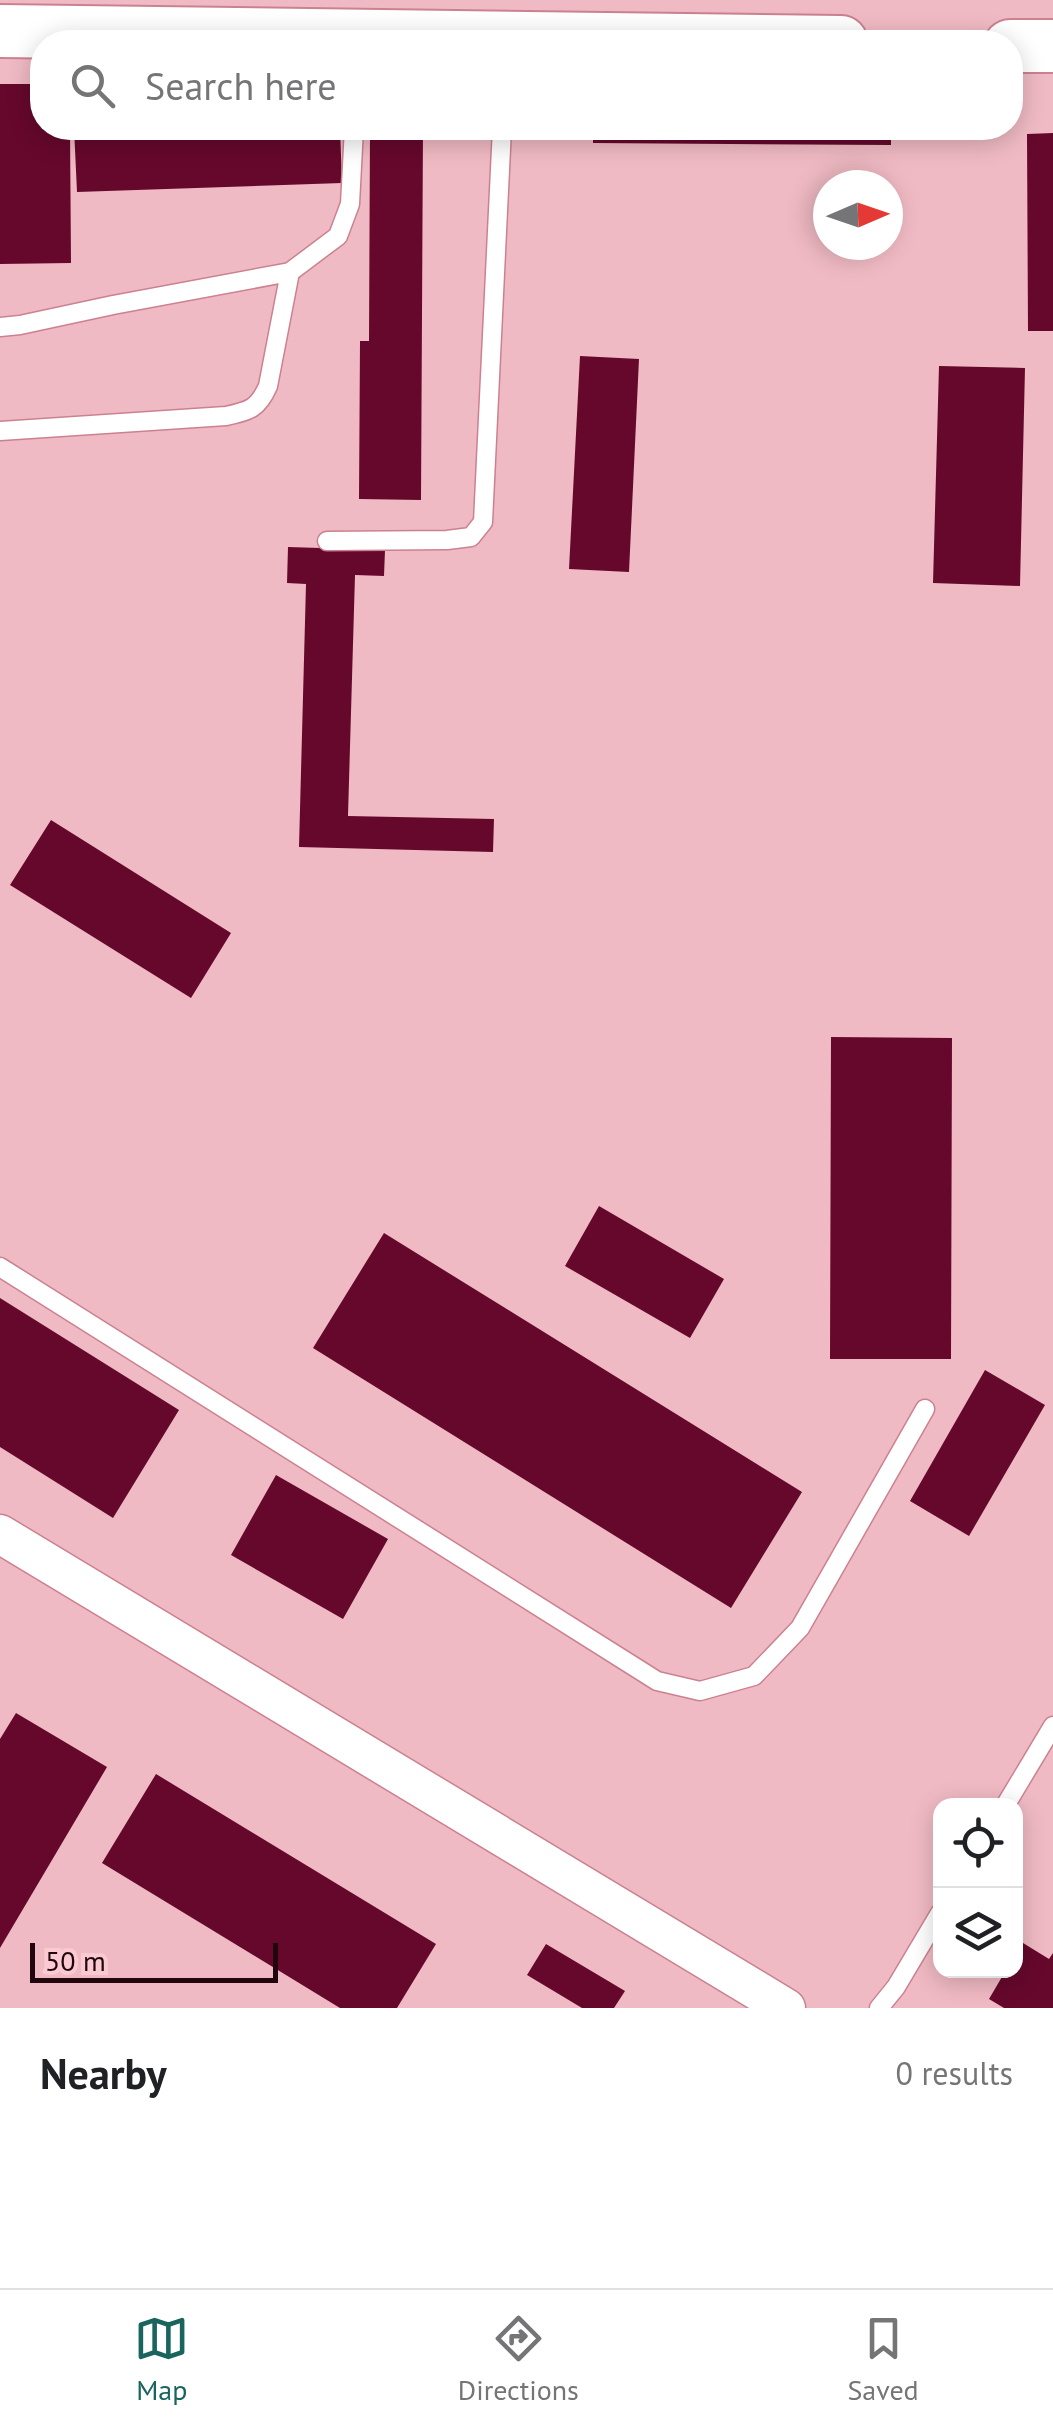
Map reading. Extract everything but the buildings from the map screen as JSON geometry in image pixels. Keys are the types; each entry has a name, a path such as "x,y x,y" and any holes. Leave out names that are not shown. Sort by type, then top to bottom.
{"street":[{"path":"0,31 30,32"},
{"path":"1023,46 1053,46"},
{"path":"0,1534 786,2008"}],"lane":[{"path":"0,327 290,272 338,236 350,204 353,140"},
{"path":"327,540 447,540 470,537 483,522 501,140"},
{"path":"0,431 226,416 247,411 261,401 268,386 290,272"},
{"path":"0,1267 658,1681 700,1691 754,1676 800,1628 925,1409"},
{"path":"1010,1798 1053,1726"},
{"path":"879,2008 933,1925"}],"shaded area":[{"path":"0,0 1053,0 1053,2008 0,2008"}]}
